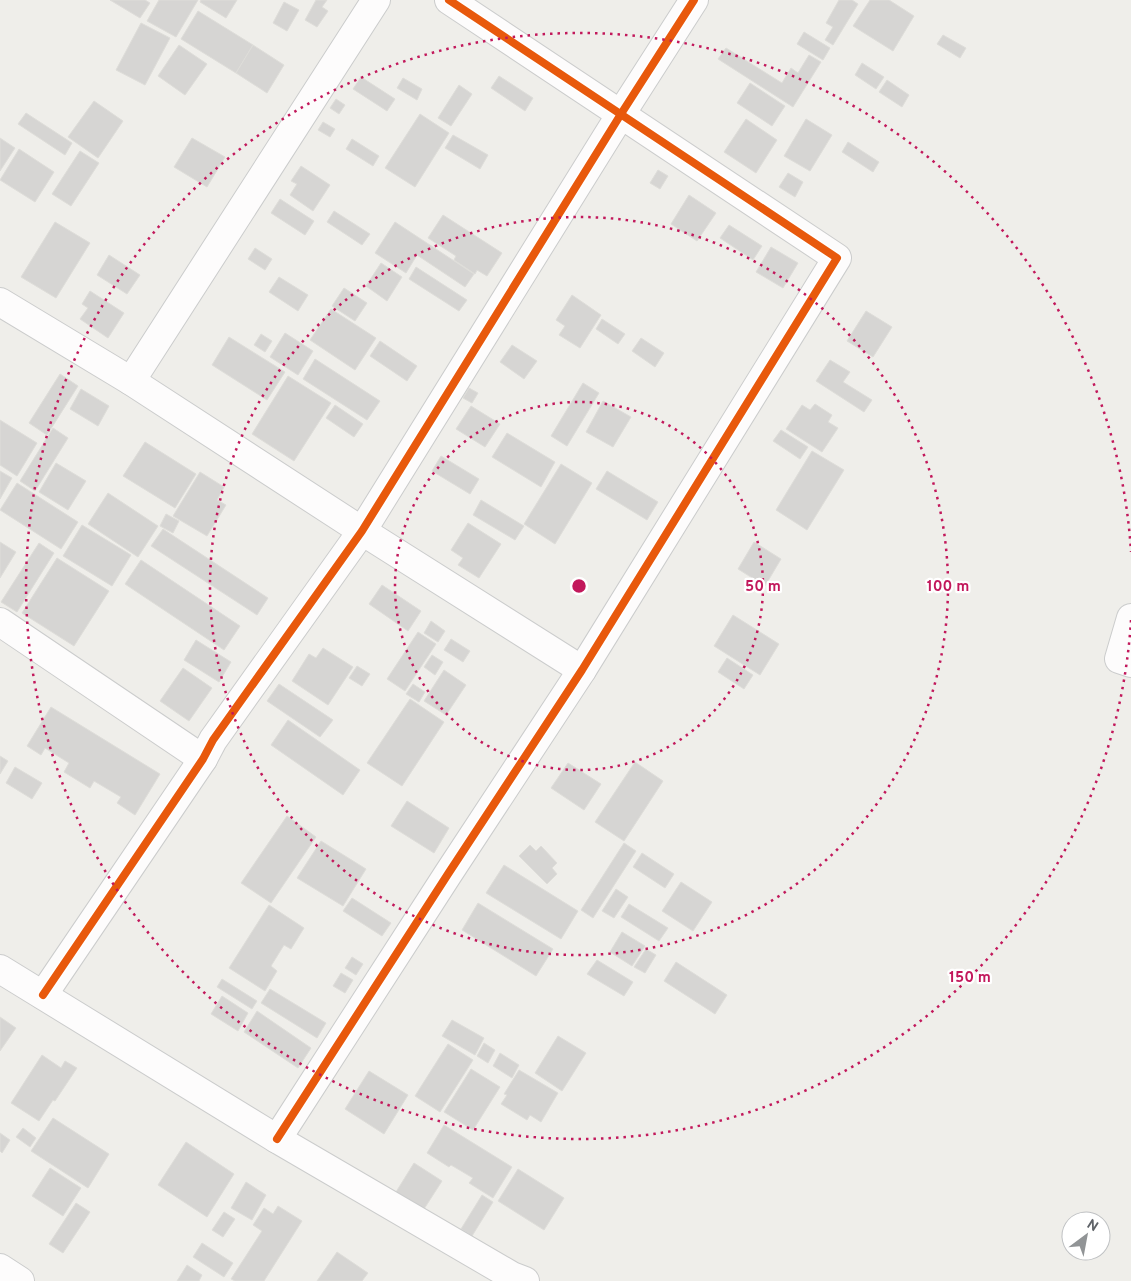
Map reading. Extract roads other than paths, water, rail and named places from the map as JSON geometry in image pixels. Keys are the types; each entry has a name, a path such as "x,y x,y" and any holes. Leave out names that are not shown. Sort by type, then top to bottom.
{"street":[{"path":"131,381 376,0"},
{"path":"276,1139 582,670 837,258 449,0"},
{"path":"43,995 203,759 219,732 362,531 694,0"},
{"path":"0,302 131,381 362,531 582,670"},
{"path":"1131,618 1119,659 1131,663"},
{"path":"0,622 203,759"},
{"path":"0,969 276,1139 512,1276 525,1281"},
{"path":"0,1268 20,1281"}]}
